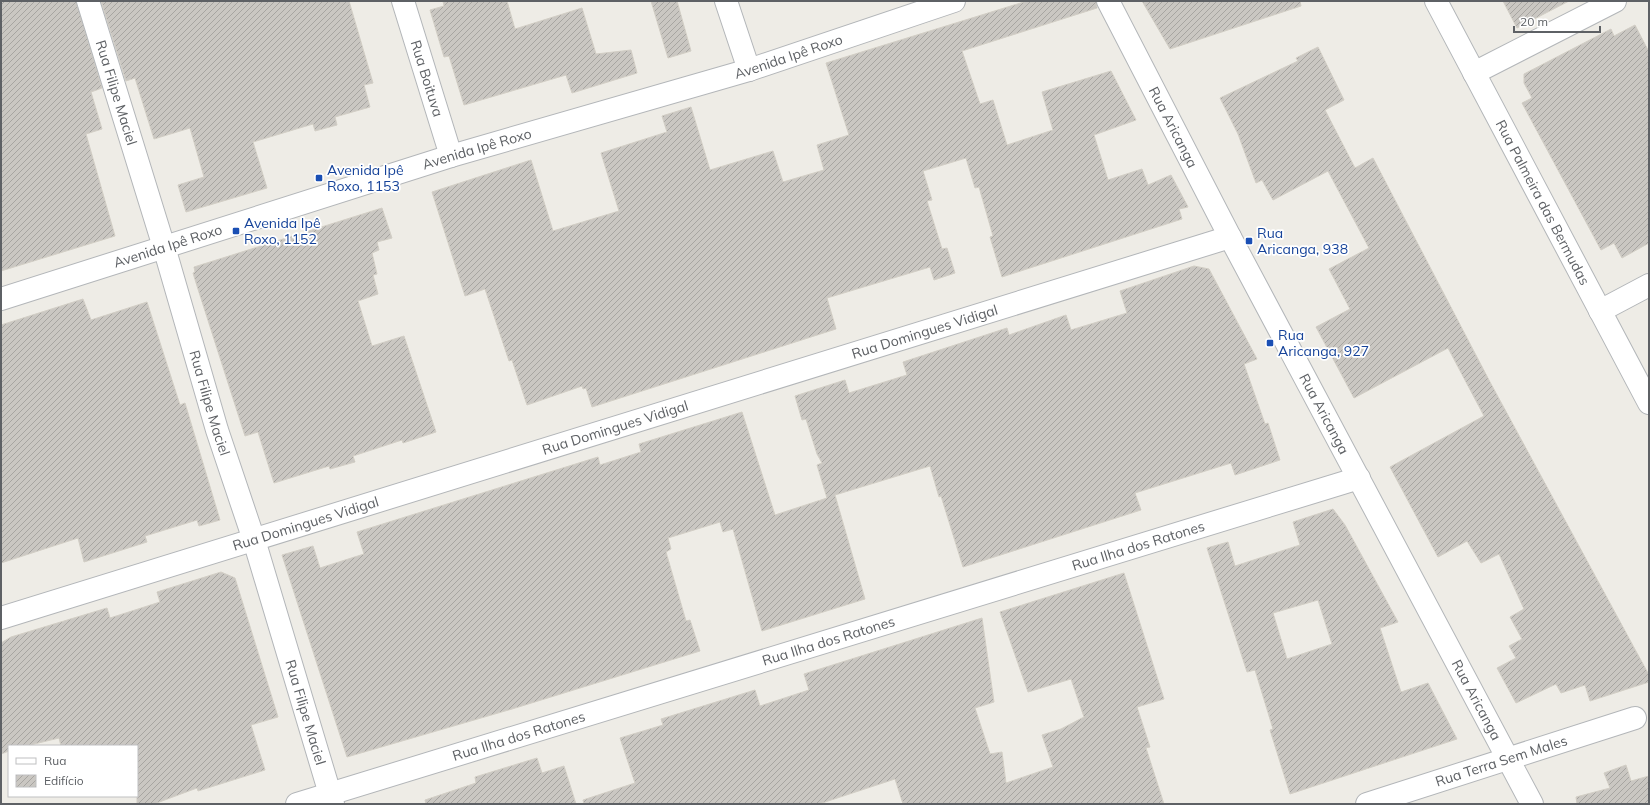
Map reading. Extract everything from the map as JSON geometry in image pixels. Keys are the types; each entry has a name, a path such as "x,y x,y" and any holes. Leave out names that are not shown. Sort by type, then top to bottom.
{"street":[{"name":"Rua Filipe Maciel","path":"88,1 164,247 217,430 254,540 331,799"},
{"name":"Rua Boituva","path":"403,1 451,156"},
{"path":"726,1 749,70"},
{"name":"Avenida Ipê Roxo","path":"1,299 451,156 749,70 954,1"},
{"name":"Rua Aricanga","path":"1108,1 1230,236 1532,804"},
{"name":"Rua Palmeira das Bermudas","path":"1436,1 1649,404"},
{"path":"1474,73 1614,1"},
{"name":"Rua Domingues Vidigal","path":"1,618 1230,236"},
{"path":"1600,311 1649,285"},
{"name":"Rua Ilha dos Ratones","path":"297,804 331,799 1359,478"},
{"name":"Rua Terra Sem Males","path":"1367,804 1635,718"}],"building":[{"path":"1,1 76,1 102,88 91,92 102,129 86,134 115,236 1,271"},
{"path":"101,1 349,1 373,83 364,85 370,107 335,117 337,125 315,131 313,124 253,142 267,188 186,212 178,185 204,177 190,128 154,139 135,78 126,81"},
{"path":"443,1 507,1 515,29 582,8 596,54 631,50 637,73 572,93 566,75 464,105 449,56 444,57 430,10 444,6"},
{"path":"651,1 677,1 691,51 668,58"},
{"path":"1027,1 1096,1 1097,8 962,51 980,104 993,100 1007,145 1053,130 1042,92 1111,71 1136,120 1094,135 1108,180 1142,169 1148,185 1171,175 1188,207 1179,209 1182,219 1002,277 990,237 993,236 979,187 975,188 966,158 923,171 932,200 927,201 942,249 947,248 955,273 934,280 930,267 827,298 836,329 592,407 586,388 583,389 582,386 527,405 512,360 509,361 485,289 465,296 432,192 531,160 553,231 619,211 601,153 667,132 662,116 691,107 710,170 773,151 783,182 824,170 817,145 849,135 826,63"},
{"path":"1142,1 1300,1 1301,6 1170,49"},
{"path":"1503,1 1569,1 1517,28"},
{"path":"1635,25 1649,52 1649,243 1622,258 1614,243 1601,250 1522,103 1532,98 1524,83 1524,74 1611,29 1614,36"},
{"path":"1318,47 1344,100 1325,110 1355,168 1373,158 1490,382 1649,675 1649,682 1590,701 1585,685 1561,693 1556,684 1516,703 1497,668 1516,658 1509,646 1522,639 1510,617 1524,609 1499,554 1481,563 1467,541 1438,557 1390,467 1484,416 1448,348 1354,398 1316,327 1350,309 1329,269 1369,248 1328,171 1273,200 1262,180 1256,183 1238,134 1220,98 1298,61 1296,58"},
{"path":"382,208 392,238 377,242 379,250 372,253 377,274 373,275 378,294 358,301 372,346 404,336 436,432 403,443 402,440 353,456 355,462 330,469 329,466 274,483 258,432 245,436 193,273 195,272 194,267"},
{"path":"1194,266 1209,269 1257,359 1244,364 1265,424 1268,423 1280,460 1235,475 1231,463 1135,493 1141,510 963,567 930,466 835,495 865,599 762,631 733,529 723,532 720,522 668,538 671,549 666,552 686,621 690,620 700,651 512,709 347,757 282,555 313,546 320,568 364,554 357,532 598,457 600,465 641,452 639,444 742,412 775,515 827,498 817,465 822,463 817,454 806,419 802,420 795,396 845,380 849,393 907,375 903,362 1007,328 1009,335 1066,315 1071,330 1127,313 1120,291"},
{"path":"83,299 91,320 147,302 180,405 185,403 220,520 199,526 197,520 145,536 147,542 84,562 78,538 1,563 1,325"},
{"path":"1333,509 1345,525 1398,622 1380,628 1401,692 1428,683 1457,739 1290,794 1270,730 1273,729 1255,670 1247,672 1207,548 1228,542 1235,566 1300,545 1293,522","holes":["1318,600 1332,644 1287,659 1273,613"]},
{"path":"221,572 235,578 278,717 251,725 265,770 198,791 197,788 154,804 137,804 138,745 61,745 59,738 30,745 8,745 8,751 1,754 1,643 11,637 107,608 110,618 160,602 157,592"},
{"path":"1124,573 1164,699 1137,707 1150,747 1146,748 1164,804 903,804 895,779 819,804 584,804 583,800 635,783 620,738 663,725 661,719 755,690 760,706 809,690 804,674 982,618 994,702 975,708 990,754 1002,752 1006,783 1053,767 1042,735 1061,729 1084,717 1071,679 1028,692 1000,612"},
{"path":"537,758 542,773 564,766 576,804 426,804 425,800 476,783 475,777"},
{"path":"1626,765 1631,781 1649,776 1649,804 1577,804 1576,797 1610,788 1604,773"}],"place":[{"name":"Avenida Ipê Roxo, 1153","path":"319,178"},
{"name":"Avenida Ipê Roxo, 1152","path":"236,231"},
{"name":"Rua Aricanga, 938","path":"1249,241"},
{"name":"Rua Aricanga, 927","path":"1270,343"}]}
